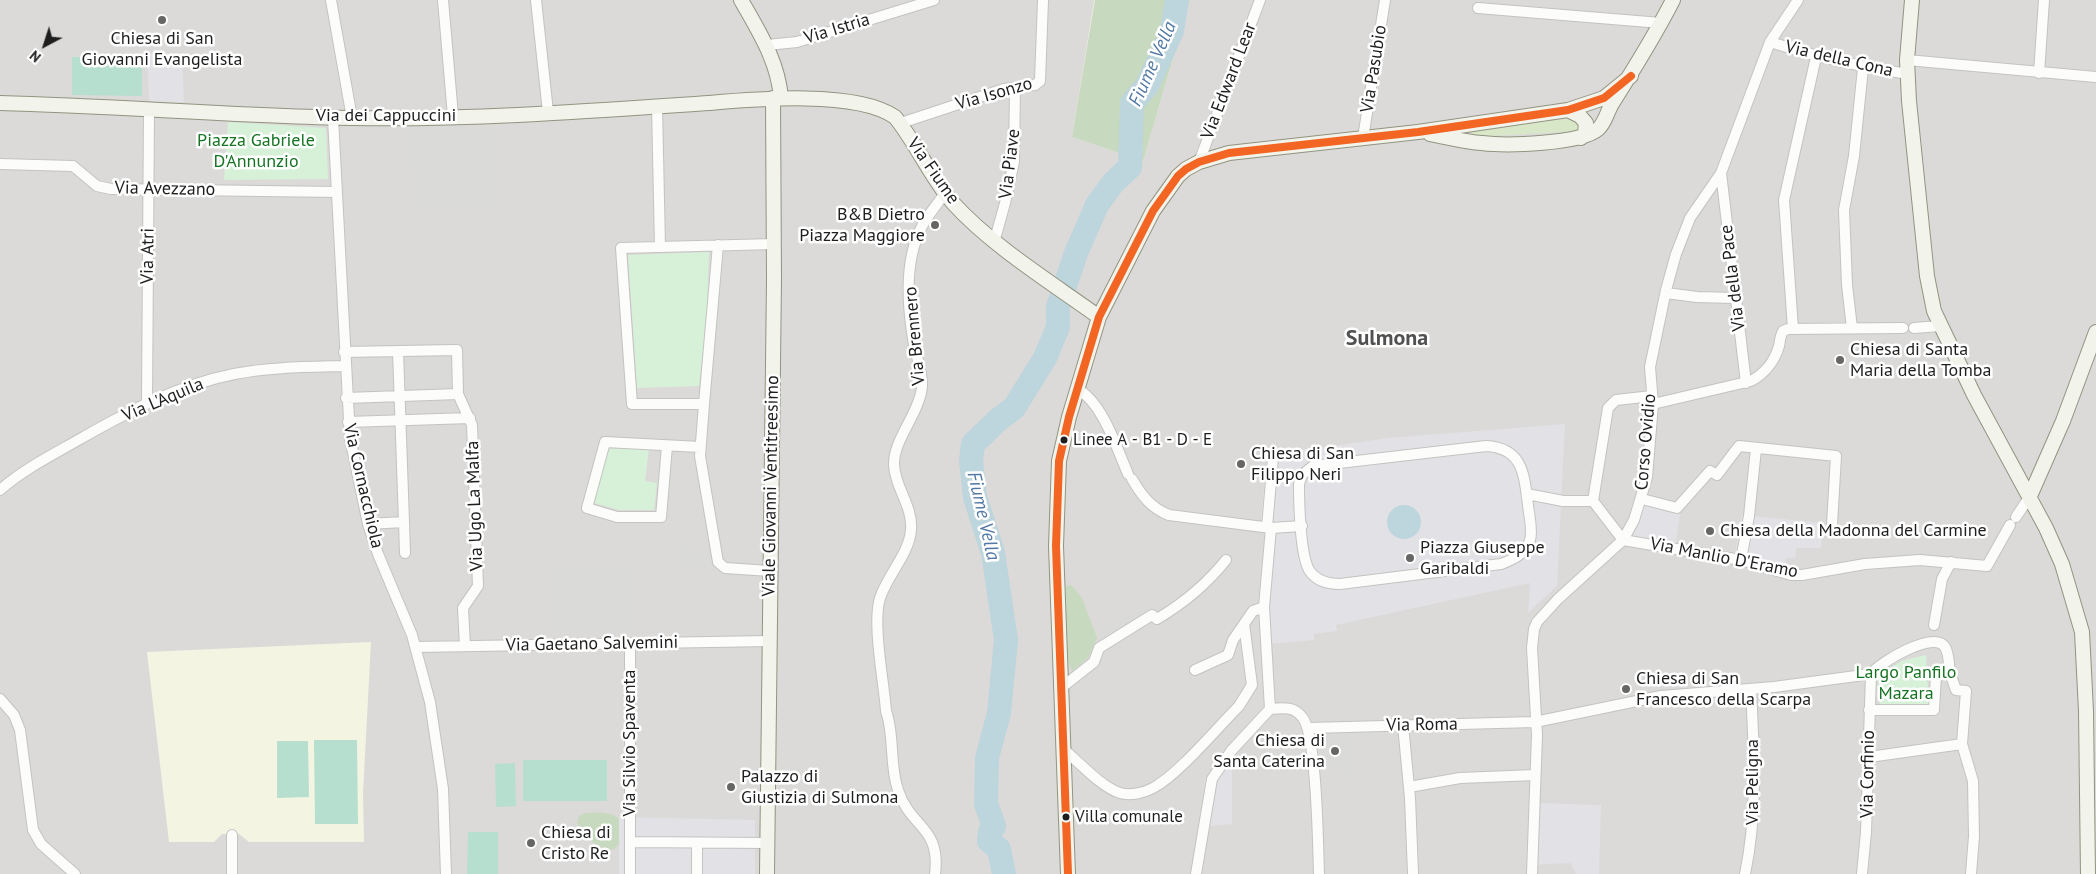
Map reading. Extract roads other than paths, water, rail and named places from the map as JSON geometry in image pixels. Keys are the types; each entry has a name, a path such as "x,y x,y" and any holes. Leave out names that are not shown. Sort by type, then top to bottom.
{"street":[{"path":"331,0 352,118"},
{"path":"443,0 453,116"},
{"path":"536,0 548,112"},
{"name":"Viale Giovanni Ventitreesimo","path":"741,0 767,45 777,70 767,874"},
{"name":"Via Istria","path":"767,45 798,42 934,0"},
{"name":"Via Isonzo","path":"901,123 1014,87 1035,85 1040,81 1042,0"},
{"name":"Via Edward Lear","path":"1198,162 1260,0"},
{"name":"Via Pasubio","path":"1363,138 1385,0"},
{"path":"1418,132 1498,144 1581,138 1597,130 1603,124 1612,103 1630,76 1673,0"},
{"name":"Corso Ovidio","path":"1532,874 1535,722 1532,648 1537,622 1583,575 1623,540 1634,520 1642,499 1647,477 1653,400 1650,367 1676,254 1690,218 1721,173 1770,42 1798,0"},
{"path":"1912,0 1908,67 1930,298 1940,326 1974,395 2030,496 2062,564 2082,632 2086,721 2088,874"},
{"path":"2039,73 2044,0"},
{"path":"1478,8 1661,23"},
{"name":"Via della Cona","path":"1770,42 1816,57 1863,68 1908,67 2096,77"},
{"path":"1790,329 1784,200 1816,57"},
{"path":"1852,328 1847,285 1844,210 1854,156 1863,68"},
{"path":"1068,874 1056,546 1059,460 1077,389 1099,317 1153,210 1178,176 1198,162 1229,153 1418,132 1568,110 1604,98 1630,76"},
{"name":"Via Piave","path":"995,239 1014,162 1014,87"},
{"name":"Via dei Cappuccini","path":"0,104 352,118 548,112 777,98"},
{"name":"Via Fiume","path":"777,98 822,100 876,108 890,113 901,123 945,193 962,212 1022,261 1099,317"},
{"path":"657,106 660,247"},
{"name":"Via Atri","path":"147,403 149,109"},
{"path":"1568,110 1580,116 1586,124 1585,133 1581,138"},
{"name":"Via Cornacchiola","path":"333,118 348,422 368,524 378,554 416,647 430,702 440,764 445,814 446,874"},
{"path":"1462,140 1464,131 1474,124"},
{"name":"Via Avezzano","path":"0,164 70,166 76,168 101,187 337,192"},
{"name":"Via della Pace","path":"1721,173 1734,298 1746,383"},
{"name":"Via Brennero","path":"934,874 936,859 933,841 903,803 894,775 892,725 886,711 878,617 880,600 886,584 907,546 911,529 908,506 896,478 894,466 896,452 917,407 922,386 909,317 908,285 914,251 924,222 945,193"},
{"path":"704,404 632,404 621,248 774,244"},
{"path":"718,245 700,447 718,562 725,568 770,570"},
{"path":"1666,293 1697,297 1734,298"},
{"path":"1623,540 1593,501 1608,408 1616,400 1653,400 1746,383 1764,374 1778,347 1783,331 1790,329 1940,326"},
{"path":"2030,496 2063,421 2096,332"},
{"path":"344,352 457,350 458,394 346,398"},
{"path":"398,351 405,553"},
{"name":"Via L'Aquila","path":"0,490 35,464 147,403 199,383 236,374 283,368 344,366"},
{"path":"1077,389 1085,393 1098,408 1130,477 1149,504 1158,510 1169,515 1269,528 1302,526"},
{"name":"Via Ugo La Malfa","path":"458,394 470,418 478,586 462,608 465,646"},
{"path":"348,422 470,418"},
{"path":"667,446 661,517 617,517 587,508 605,442 700,447"},
{"path":"1494,446 1511,454 1522,466 1527,494 1531,530 1530,542 1515,559 1501,564 1332,584 1315,577 1309,569 1302,526 1299,484 1307,470 1321,463 1494,446"},
{"path":"1642,499 1677,508 1710,471 1717,475 1739,446 1836,456 1832,525"},
{"path":"1741,560 1749,516 1756,449"},
{"path":"1270,709 1264,606 1273,458"},
{"path":"1527,494 1562,501 1593,501"},
{"name":"Via Manlio D'Eramo","path":"1623,540 1741,560 1784,573 1802,575 1865,564 1920,560 1987,566 2030,496"},
{"path":"368,524 404,522"},
{"path":"1061,688 1094,662 1099,648 1152,615 1157,619 1175,608 1199,590 1226,560"},
{"path":"1951,562 1942,579 1933,633 1946,647 1950,673 1956,690 1966,690 1962,744 1973,781 1974,836 1971,874"},
{"path":"1195,670 1228,655 1233,640 1253,611 1264,606"},
{"path":"1062,748 1111,789 1122,794 1140,793 1153,789 1168,778 1239,706 1246,696 1252,685 1244,624"},
{"path":"1871,674 1880,663 1933,633"},
{"name":"Via Gaetano Salvemini","path":"416,647 769,641"},
{"name":"Via Silvio Spaventa","path":"630,643 630,874"},
{"path":"1869,710 1934,710 1936,675 1950,673"},
{"name":"Via Roma","path":"1309,728 1535,722 1661,696 1750,689 1871,674"},
{"name":"Via Corfinio","path":"1862,874 1866,832 1871,674"},
{"name":"Via Peligna","path":"1745,874 1751,845 1755,798 1750,689"},
{"path":"0,699 14,715 20,730 33,830 41,844 75,874"},
{"path":"1196,874 1212,779 1231,751 1270,709 1290,708 1302,716 1309,728 1315,782 1318,874"},
{"path":"1403,726 1409,787 1413,873"},
{"path":"1869,757 1962,744"},
{"path":"1409,787 1460,778 1535,775"},
{"path":"232,835 232,874"},
{"path":"630,842 767,843"},
{"path":"697,843 697,874"}],"water":[{"path":"1404,505 1411,506 1416,510 1420,515 1420,529 1416,534 1411,538 1404,539 1397,538 1392,534 1388,529 1387,522 1388,515 1392,510 1397,506"}],"waterway":[{"name":"Fiume Vella","path":"1004,874 999,849 989,841 990,832 994,826 986,804 987,758 999,713 1006,640 993,553 975,497 971,461 973,444 999,419 1014,408 1045,358 1058,327 1058,307 1076,253 1097,205 1113,183 1130,167 1132,103 1147,86 1172,31 1177,0"}],"place":[{"name":"Chiesa di San Giovanni Evangelista","path":"162,20"},
{"name":"B&B Dietro Piazza Maggiore","path":"935,225"},
{"name":"Chiesa di Santa Maria della Tomba","path":"1840,360"},
{"name":"Linee A - B1 - D - E","path":"1064,440"},
{"name":"Chiesa di San Filippo Neri","path":"1241,464"},
{"name":"Chiesa della Madonna del Carmine","path":"1710,531"},
{"name":"Piazza Giuseppe Garibaldi","path":"1410,558"},
{"name":"Chiesa di San Francesco della Scarpa","path":"1626,689"},
{"name":"Chiesa di Santa Caterina","path":"1335,751"},
{"name":"Palazzo di Giustizia di Sulmona","path":"731,787"},
{"name":"Villa comunale","path":"1066,817"},
{"name":"Chiesa di Cristo Re","path":"531,843"}],"district":[{"name":"Sulmona","path":"1387,339"}],"park label":[{"name":"Piazza Gabriele D'Annunzio","path":"256,151"},
{"name":"Largo Panfilo Mazara","path":"1906,683"}]}
